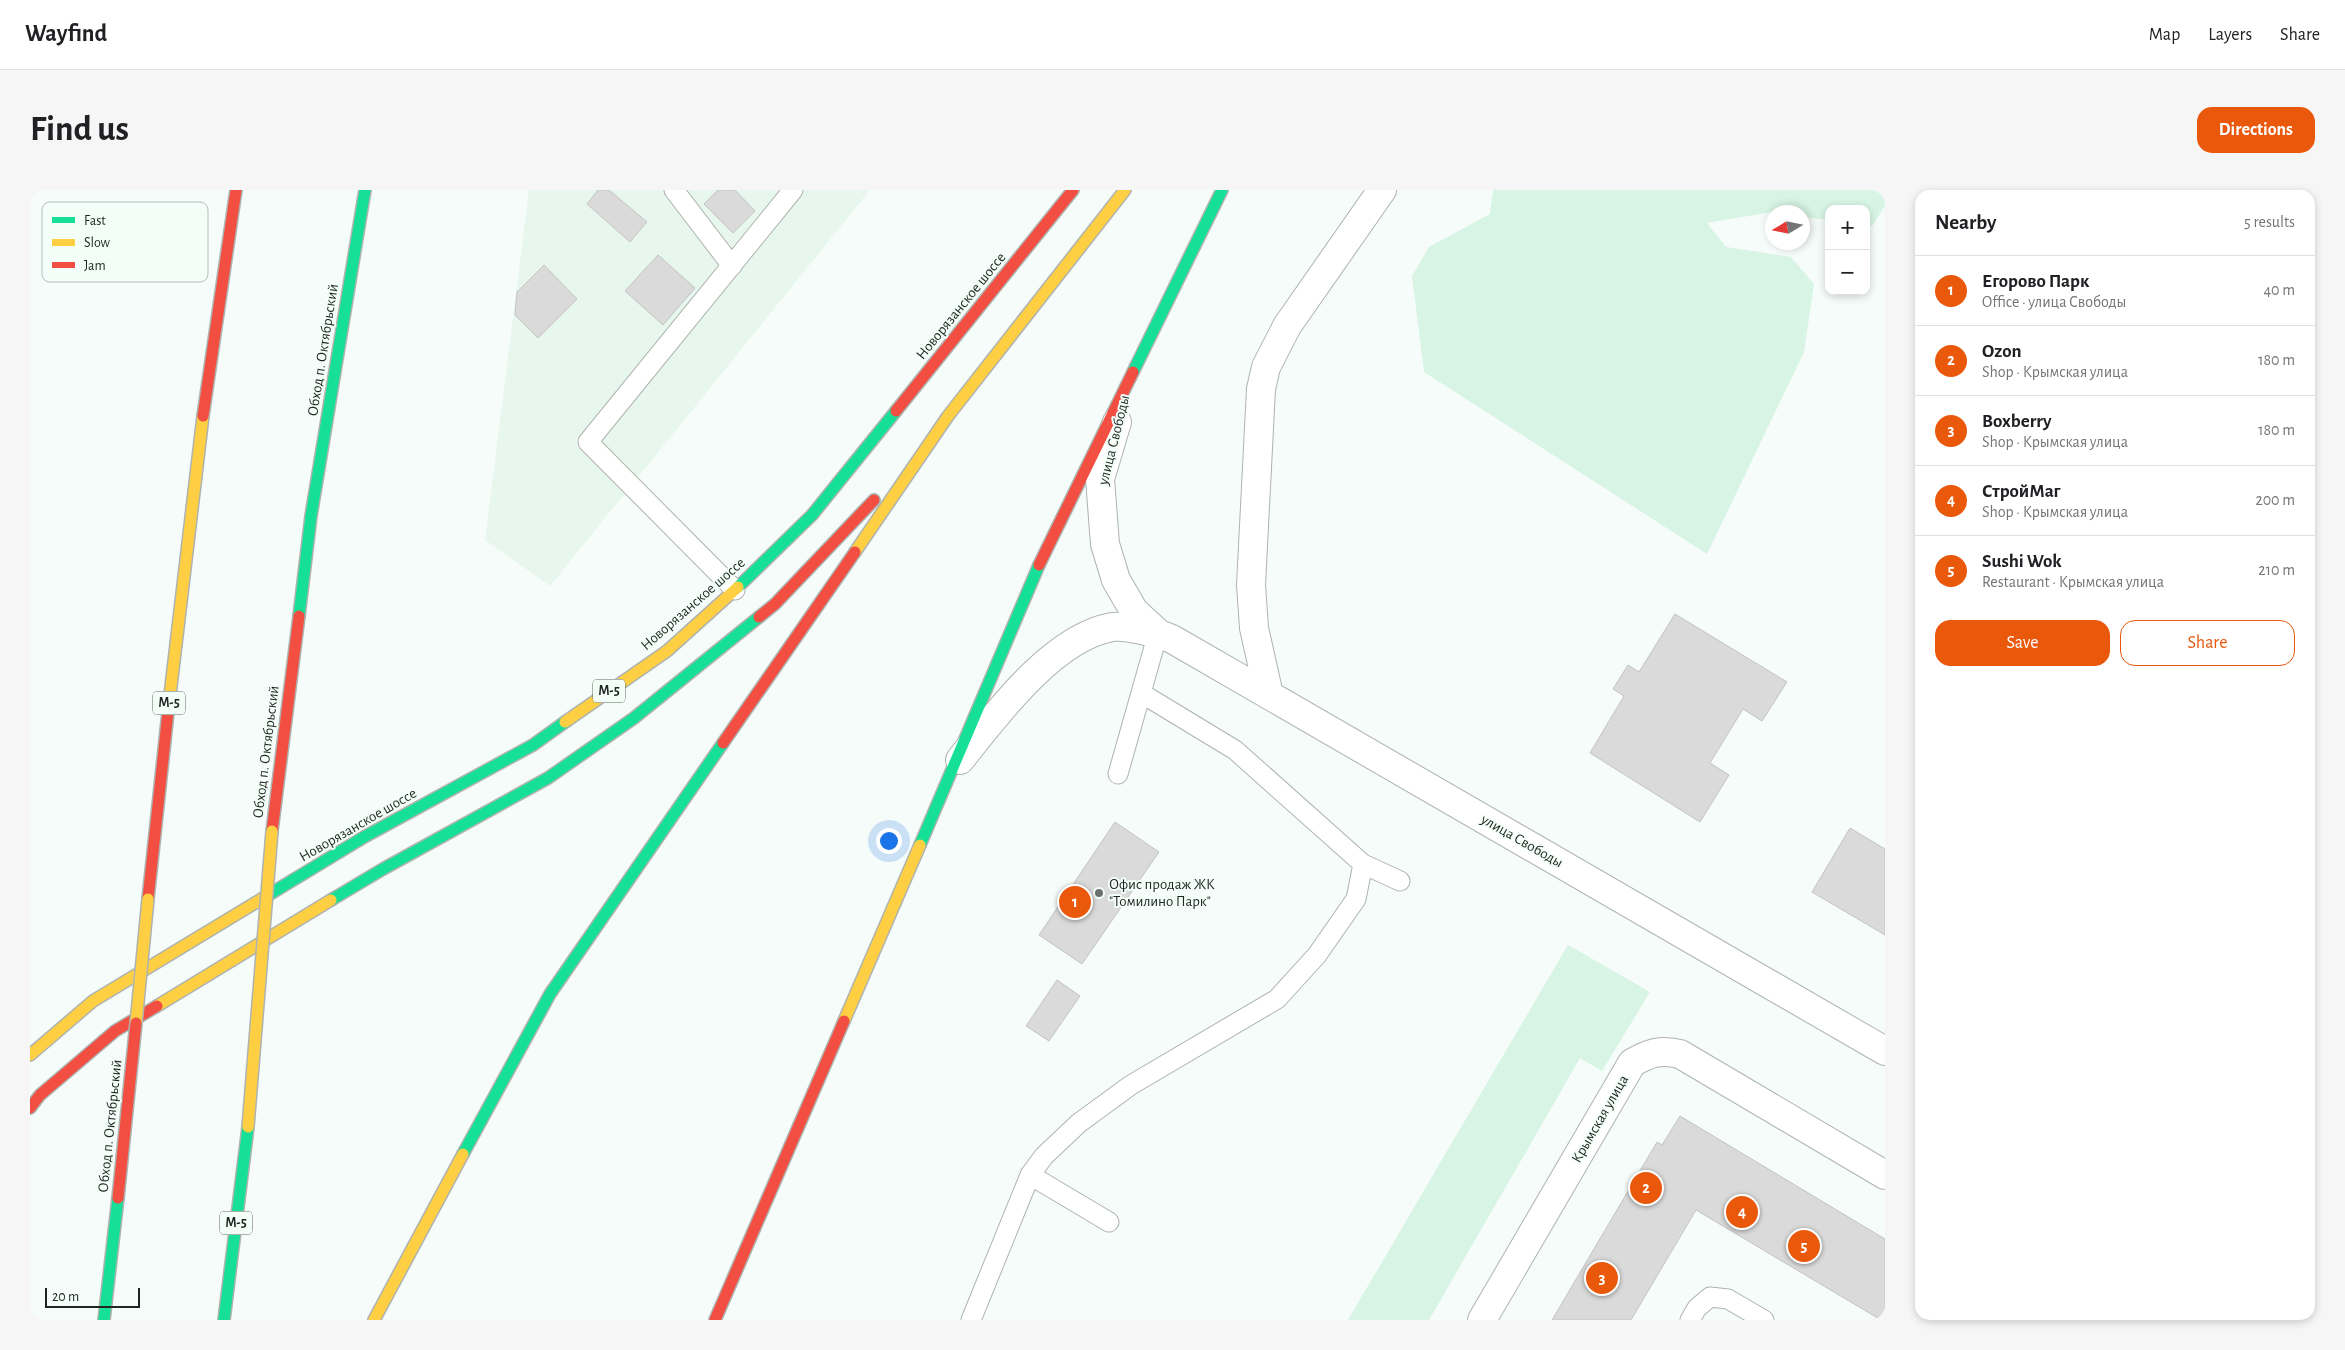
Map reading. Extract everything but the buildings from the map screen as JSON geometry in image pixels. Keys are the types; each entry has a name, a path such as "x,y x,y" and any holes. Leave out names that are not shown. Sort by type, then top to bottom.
{"main road":[{"name":"Обход п. Октябрьский","path":"104,1320 191,506 236,190"},
{"name":"Обход п. Октябрьский","path":"224,1320 248,1127 272,831 311,516 365,190"},
{"name":"Новорязанское шоссе","path":"30,1055 93,1001 364,837 532,744 667,650 735,590 812,515 1073,190"},
{"path":"30,1108 40,1095 115,1031 383,869 548,778 634,718 775,604 876,498 948,416 1125,190"},
{"path":"715,1320 1033,576 1222,190"},
{"path":"374,1320 550,994 948,416"}],"street":[{"path":"1269,695 1254,628 1251,585 1261,389 1266,367 1287,326 1382,190"},
{"name":"улица Свободы","path":"1129,379 1100,479 1102,518 1105,544 1116,580 1134,611 1158,633"},
{"name":"улица Свободы","path":"951,771 996,716 1040,668 1078,640 1113,627 1158,633 1172,638 1885,1051"},
{"name":"Крымская улица","path":"1482,1320 1632,1063 1650,1053 1666,1050 1680,1054 1885,1175"}],"lane":[{"path":"674,190 732,266"},
{"path":"735,590 588,442 793,190"},
{"path":"1118,774 1158,633"},
{"path":"1142,693 1236,750 1363,864 1400,881"},
{"path":"971,1320 1030,1176 1044,1156 1079,1123 1131,1085 1277,999 1317,955 1356,899 1363,864"},
{"path":"1030,1176 1109,1222"},
{"path":"1690,1320 1697,1308 1710,1297 1728,1299 1764,1320"}],"shaded area":[{"path":"529,190 870,190 550,586 485,540"}],"green space":[{"path":"1493,190 1885,190 1885,206 1872,226 1870,226 1870,205 1825,205 1825,220 1810,218 1810,205 1765,205 1765,213 1707,223 1726,247 1791,257 1814,284 1804,352 1707,554 1424,372 1412,276 1429,247 1490,214"},
{"path":"1568,945 1650,992 1602,1071 1580,1058 1429,1320 1348,1320"}],"traffic: fast":[{"path":"299,616 311,516 365,190"},
{"path":"1133,372 1222,190"},
{"path":"738,587 812,515 896,411"},
{"path":"920,845 1039,565"},
{"path":"331,900 383,869 548,778 634,718 759,617"},
{"path":"265,897 364,837 533,745 565,722"},
{"path":"463,1154 550,994 723,743"},
{"path":"224,1320 248,1127"},
{"path":"104,1320 118,1198"}],"traffic: slow":[{"path":"855,552 948,416 1125,190"},
{"path":"168,712 203,416"},
{"path":"565,722 667,651 738,587"},
{"path":"248,1127 272,831"},
{"path":"844,1021 920,845"},
{"path":"30,1055 93,1001 265,897"},
{"path":"136,1023 148,899"},
{"path":"157,1006 331,900"},
{"path":"374,1320 463,1154"}],"traffic: jam":[{"path":"203,416 236,190"},
{"path":"896,411 1073,190"},
{"path":"1039,565 1133,372"},
{"path":"759,617 775,604 874,500"},
{"path":"723,743 855,552"},
{"path":"272,831 299,616"},
{"path":"148,899 168,712"},
{"path":"30,1108 40,1095 115,1031 157,1006"},
{"path":"715,1320 844,1021"},
{"path":"118,1198 136,1023"}],"place":[{"name":"Офис продаж ЖК \"Томилино Парк\"","path":"1099,893"},
{"name":"Егорово Парк","path":"1075,902"},
{"name":"Ozon","path":"1646,1188"},
{"name":"СтройМаг","path":"1742,1212"},
{"name":"Sushi Wok","path":"1804,1246"},
{"name":"Boxberry","path":"1602,1278"}]}
